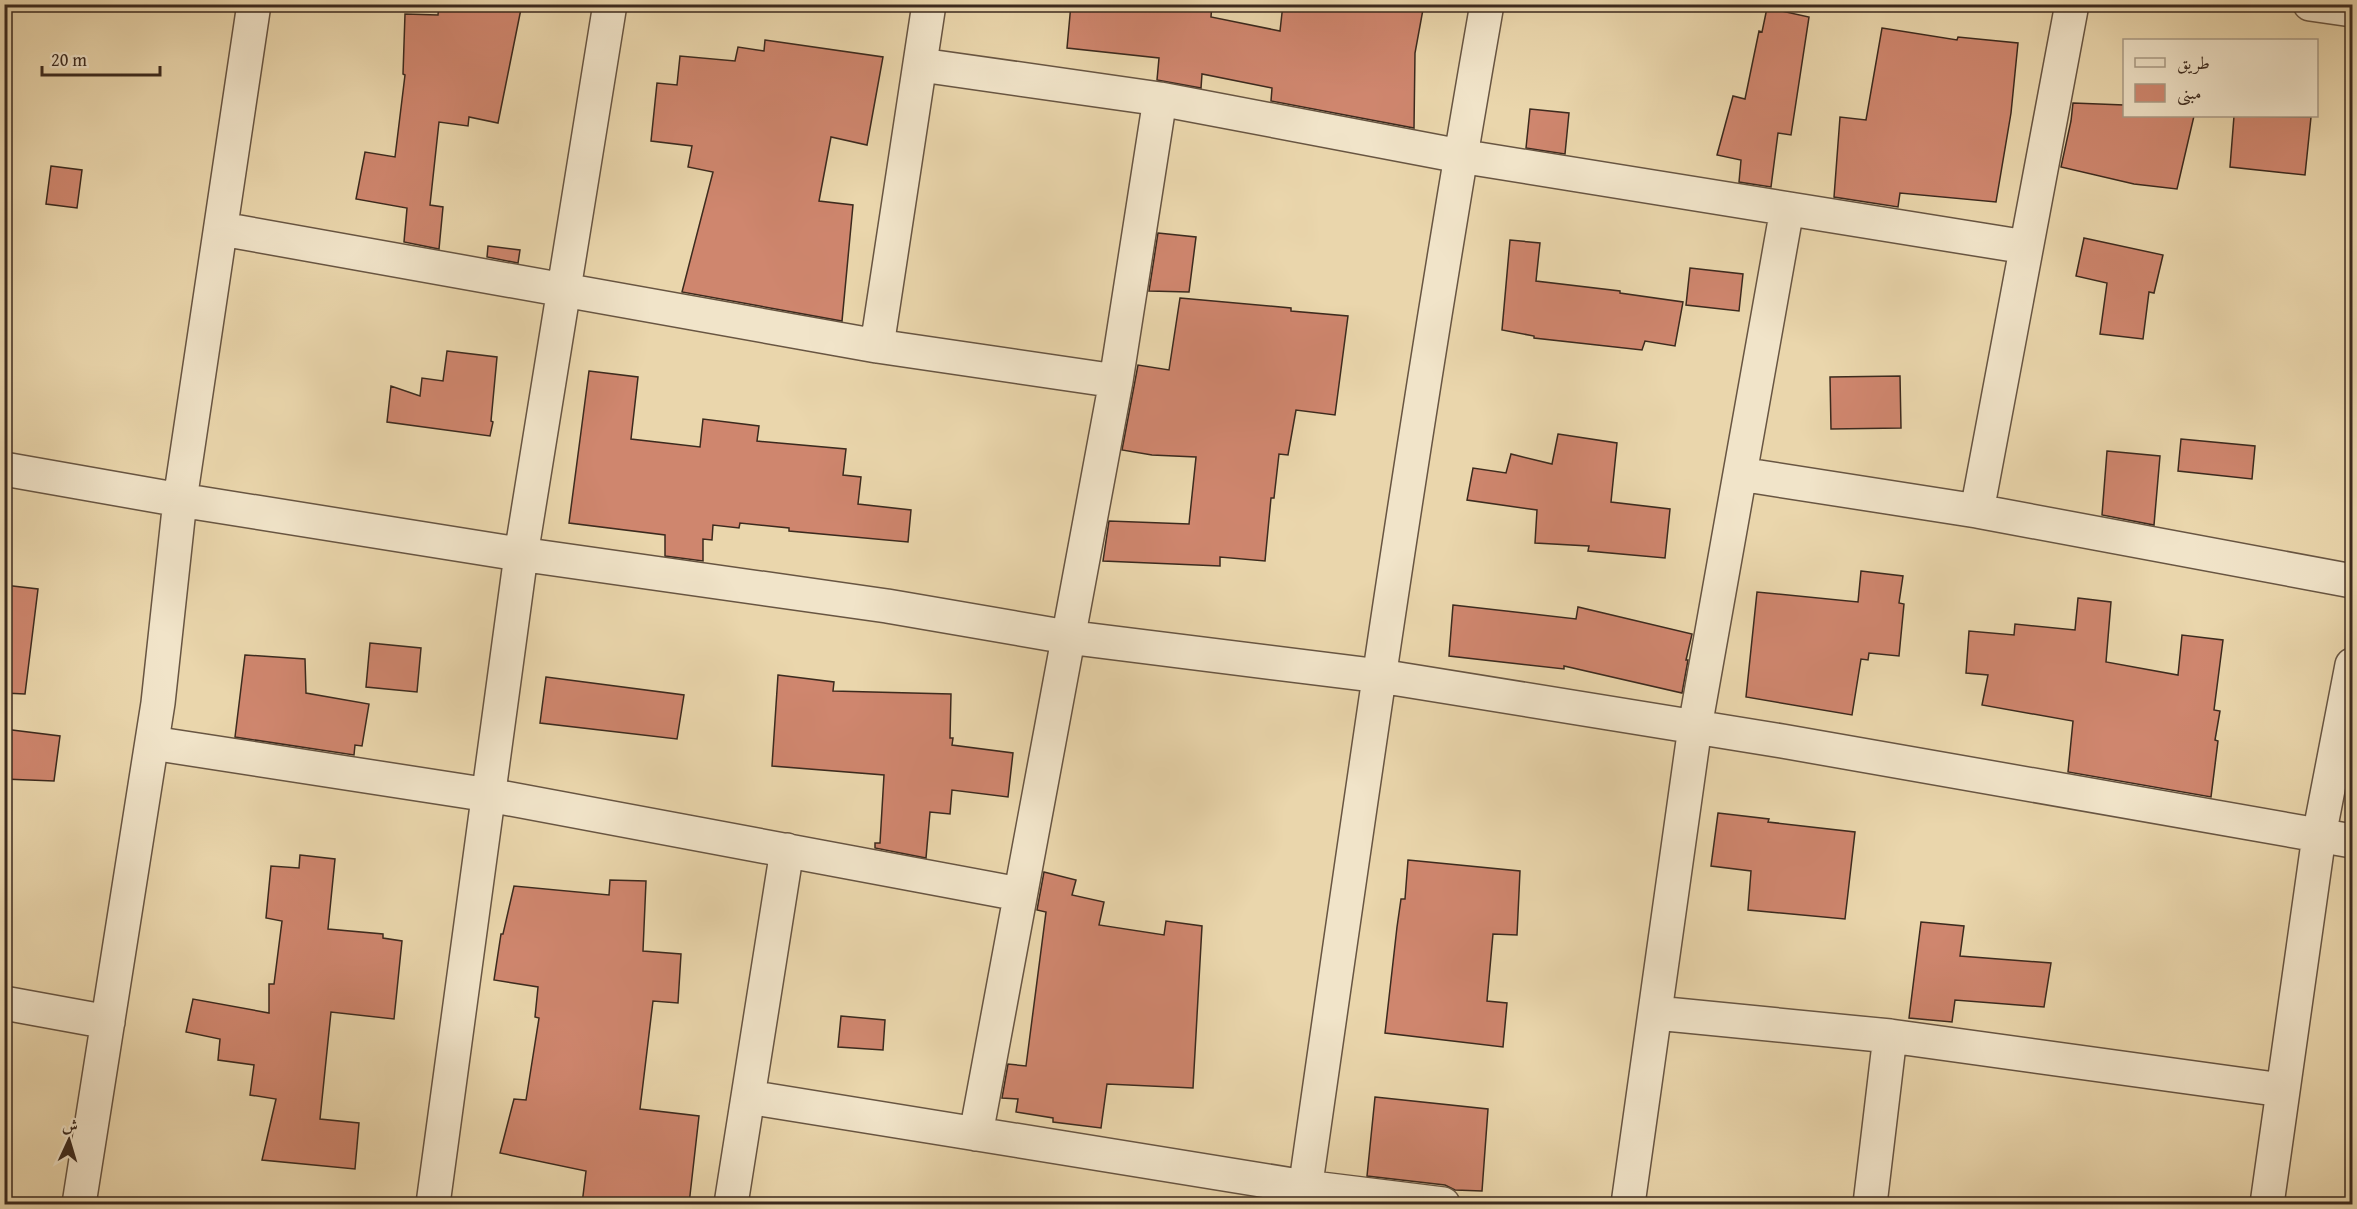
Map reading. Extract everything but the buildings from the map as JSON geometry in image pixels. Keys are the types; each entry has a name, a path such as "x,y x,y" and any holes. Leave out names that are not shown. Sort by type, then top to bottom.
{"street":[{"path":"79,1204 152,743 180,501 254,4"},
{"path":"433,1204 522,555 610,4"},
{"path":"877,346 929,4"},
{"path":"1304,1196 1380,676 1460,156 1487,4"},
{"path":"1977,510 2072,4"},
{"path":"2310,4 2352,10"},
{"path":"921,66 1160,99 1460,156 2026,247"},
{"path":"976,1134 1116,381 1160,99"},
{"path":"1628,1204 1695,727 1787,209"},
{"path":"222,230 877,346 1116,381"},
{"path":"4,469 180,501 522,555 887,606 1067,637 1380,676 1695,727 2352,841"},
{"path":"1740,474 1977,510 2352,581"},
{"path":"2267,1204 2319,836 2352,665"},
{"path":"152,743 489,795 1019,894"},
{"path":"730,1204 787,850"},
{"path":"4,1003 108,1022"},
{"path":"1656,1013 1890,1036 2282,1090"},
{"path":"1870,1204 1890,1036"},
{"path":"748,1097 976,1134 1304,1196 1443,1204"}]}
